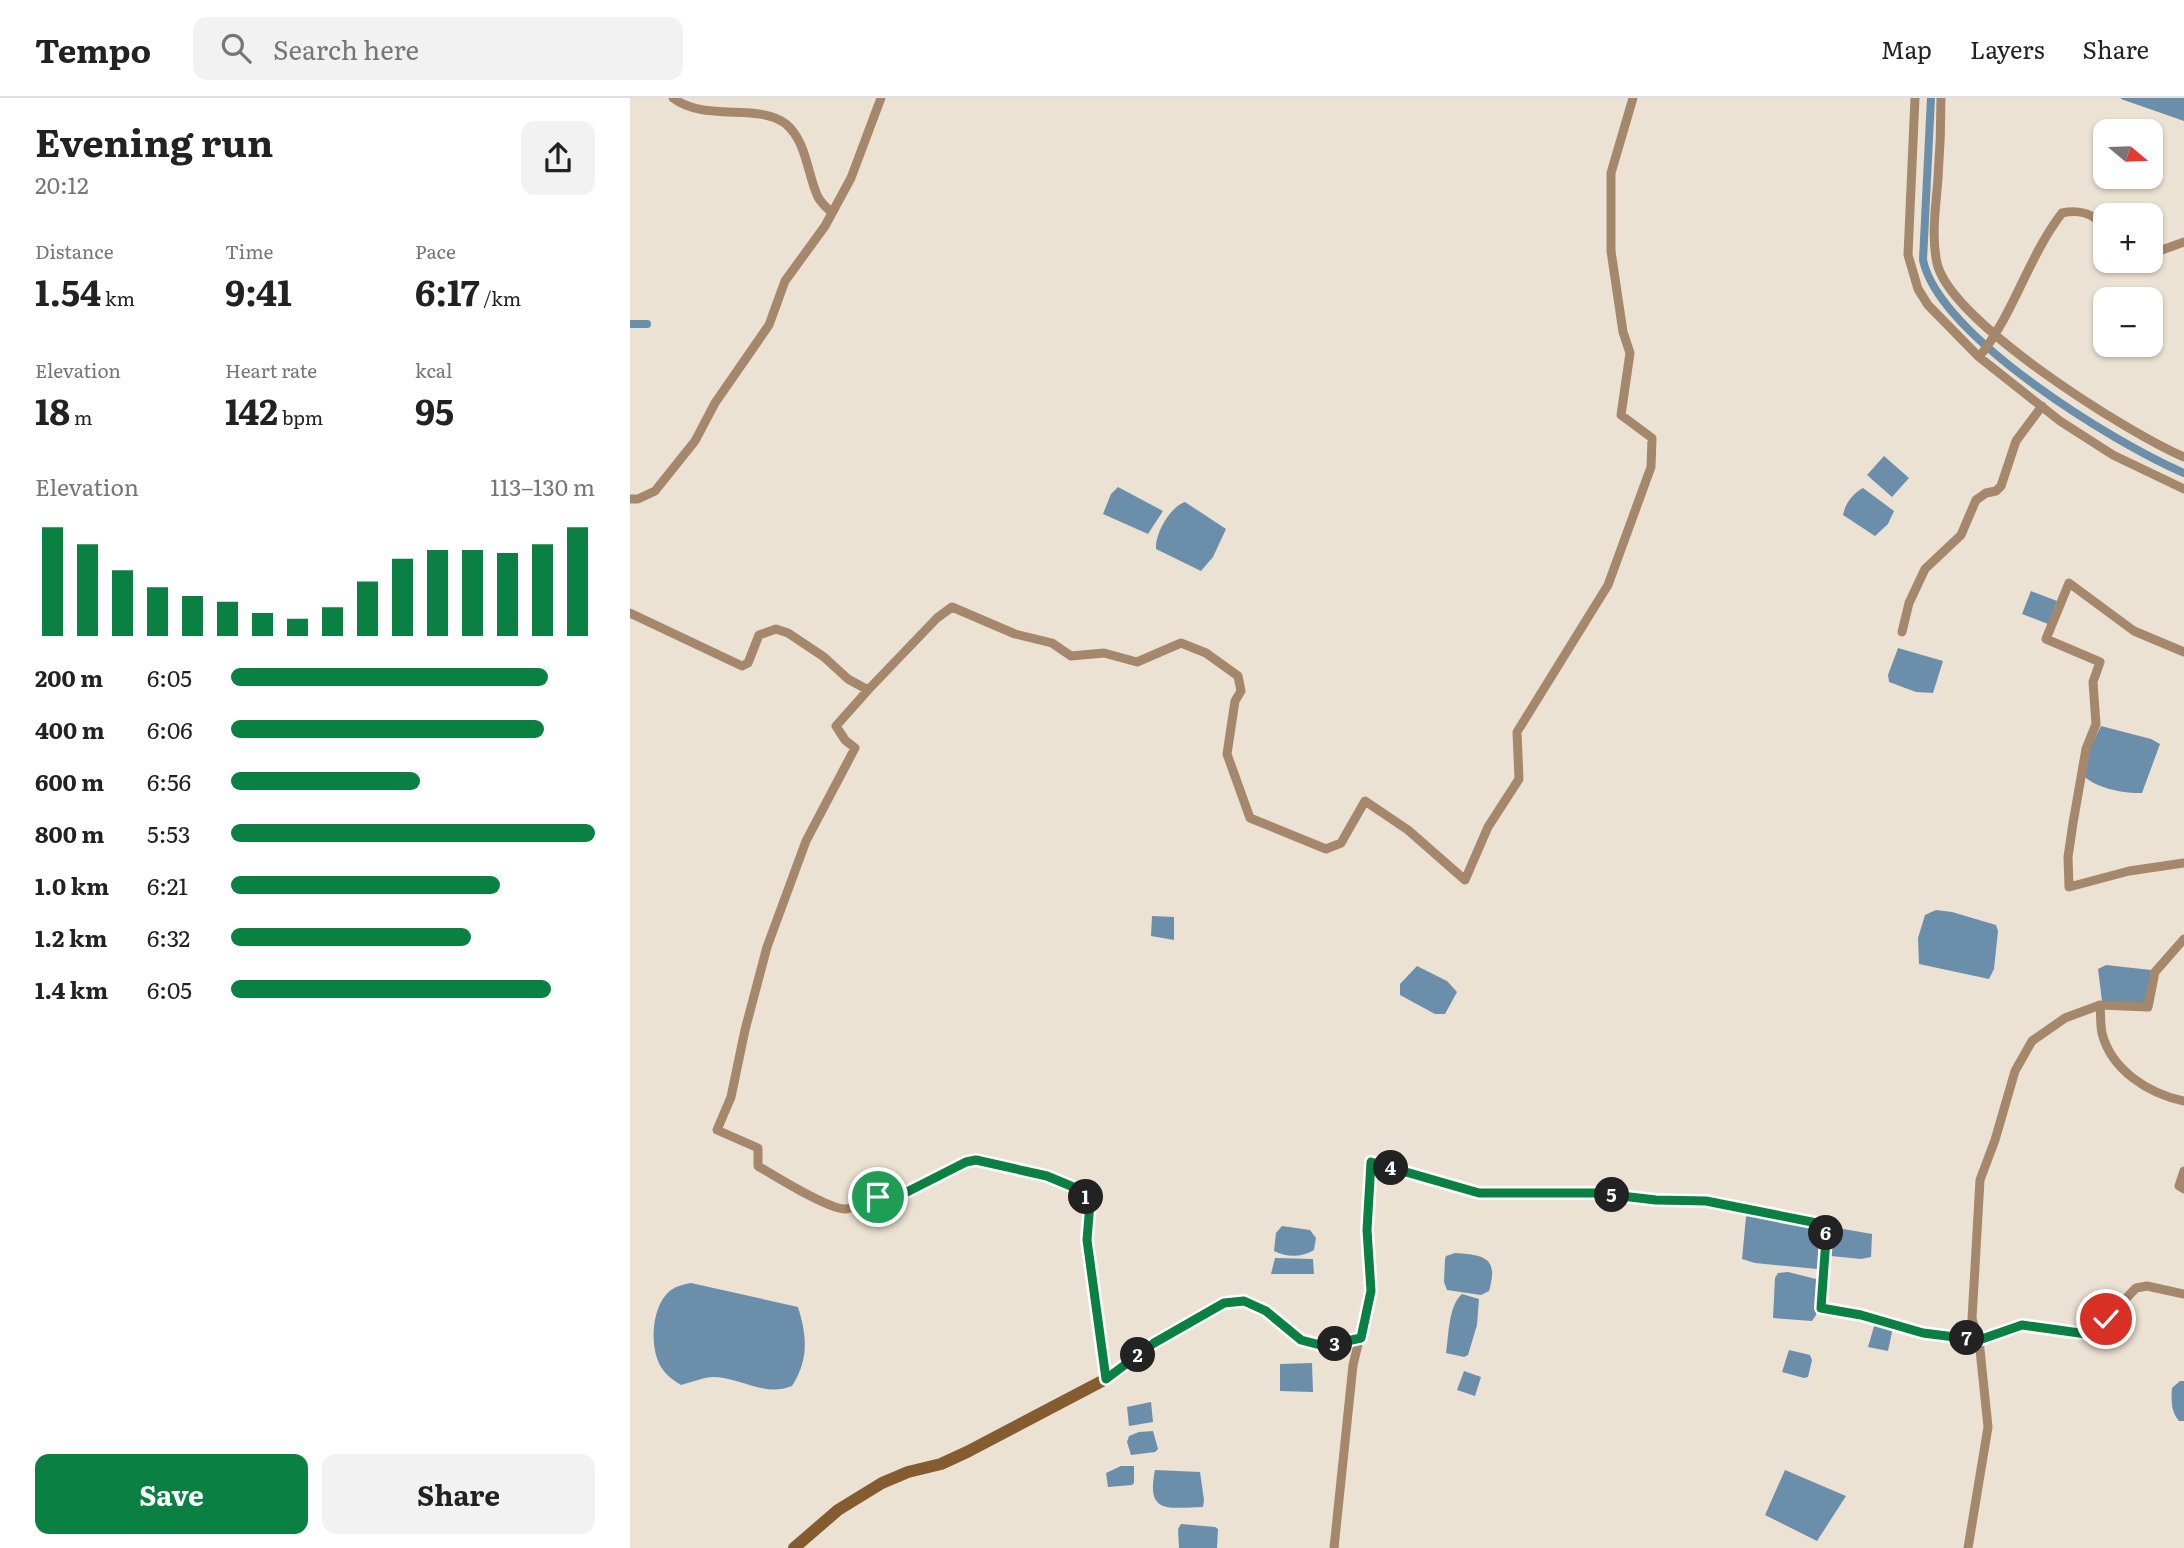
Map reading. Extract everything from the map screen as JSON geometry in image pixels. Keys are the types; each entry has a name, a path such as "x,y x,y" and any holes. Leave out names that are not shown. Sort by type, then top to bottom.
{"street":[{"path":"673,98 692,108 711,112 763,115 786,124 797,139 819,200 832,213"},
{"path":"630,499 638,499 655,491 695,441 715,403 769,325 785,281 832,213 851,178 881,98"},
{"path":"1106,1379 1087,1240 1090,1203 1078,1189 1047,1176 976,1160 966,1162 892,1199 878,1197 842,1209 826,1205 758,1166 758,1148 717,1130 731,1097 766,947 806,841 855,748 845,740 836,726 937,618 952,607 1015,634 1052,643 1071,656 1104,653 1137,662 1181,643 1206,653 1238,676 1241,691 1236,701 1227,754 1250,818 1326,849 1341,842 1365,801 1408,830 1465,880 1488,827 1519,779 1517,732 1608,585 1651,467 1652,438 1621,415 1630,352 1623,332 1611,251 1611,173 1633,98"},
{"path":"1915,98 1908,255 1918,289 1928,305 1979,357 2042,407 2113,455 2184,489"},
{"path":"1941,98 1934,240 1938,266 1960,300 1997,336 2112,419 2184,457"},
{"path":"1979,357 1997,336 2025,277 2062,214 2071,211 2093,217"},
{"path":"2163,250 2184,242"},
{"path":"1902,632 1917,582 1925,569 1961,535 1976,500 2001,486 2016,441 2042,407"},
{"path":"2184,652 2134,631 2069,583 2046,639 2100,662 2093,682 2096,724 2086,749 2068,857 2069,887 2129,871 2184,863"},
{"path":"630,613 742,666 748,663 759,635 776,629 788,632 824,657 848,679 867,690"},
{"path":"1968,1548 1988,1427 1979,1340 1972,1319 1980,1180 1996,1140 2015,1071 2032,1041 2065,1018 2100,1005 2148,1007 2155,972 2184,939"},
{"path":"2100,1005 2101,1031 2108,1051 2117,1063 2149,1089 2184,1101"},
{"path":"1334,1548 1353,1364 1371,1291 1367,1230 1371,1162 1479,1193 1595,1193 1656,1200 1706,1201 1827,1225 1821,1308 1861,1315 1923,1333 1979,1340 2022,1325 2101,1336 2106,1319 2136,1288 2147,1286 2184,1294"},
{"path":"2184,1171 2179,1186 2184,1189"},
{"path":"794,1548 838,1510 882,1483 908,1472 941,1464 967,1452 1106,1379 1154,1343 1224,1303 1244,1301 1266,1311 1301,1340 1324,1346 1361,1338"}],"water":[{"path":"2184,98 2184,121 2121,99"},
{"path":"1884,456 1909,478 1892,497 1867,475"},
{"path":"1118,487 1163,511 1148,534 1103,514 1111,494"},
{"path":"1863,488 1894,511 1888,524 1875,536 1843,515 1850,499"},
{"path":"1185,502 1226,529 1213,557 1201,571 1156,549 1164,521 1174,509"},
{"path":"2031,591 2057,601 2048,624 2022,614"},
{"path":"1898,648 1943,661 1933,693 1916,692 1889,682 1888,675"},
{"path":"2101,726 2151,739 2160,744 2142,793 2112,790 2085,777 2087,754"},
{"path":"1936,910 1996,925 1998,931 1994,969 1989,979 1919,964 1918,938 1925,915"},
{"path":"1152,916 1174,917 1174,940 1151,936"},
{"path":"2106,965 2151,970 2147,1004 2102,1001 2098,969"},
{"path":"1417,966 1447,981 1457,992 1445,1014 1435,1014 1400,995 1400,984"},
{"path":"1752,1213 1820,1230 1819,1267 1817,1269 1755,1263 1742,1259 1746,1217"},
{"path":"1282,1226 1310,1230 1316,1238 1314,1250 1295,1256 1274,1251 1276,1233"},
{"path":"1832,1227 1872,1234 1871,1257 1861,1259 1831,1256 1829,1241"},
{"path":"1455,1253 1474,1255 1487,1260 1492,1271 1489,1291 1481,1295 1447,1290 1444,1282 1445,1259"},
{"path":"1275,1258 1313,1259 1314,1274 1271,1274"},
{"path":"1788,1272 1820,1280 1816,1315 1812,1321 1773,1318 1775,1278 1778,1273"},
{"path":"691,1283 798,1307 805,1348 798,1376 792,1386 782,1389 762,1388 714,1377 681,1385 667,1375 657,1359 655,1349 656,1316 664,1297 671,1290"},
{"path":"1462,1294 1479,1299 1477,1325 1468,1355 1464,1357 1446,1353 1452,1313"},
{"path":"1875,1323 1893,1327 1888,1351 1868,1347"},
{"path":"1789,1350 1810,1355 1812,1360 1808,1377 1782,1372"},
{"path":"1312,1363 1313,1392 1280,1391 1280,1364"},
{"path":"1464,1371 1481,1377 1475,1396 1457,1390"},
{"path":"2184,1381 2184,1421 2179,1421 2176,1417 2172,1401 2172,1388"},
{"path":"1151,1402 1153,1422 1129,1426 1127,1407"},
{"path":"1153,1431 1158,1449 1155,1452 1131,1455 1127,1442 1129,1436"},
{"path":"1121,1466 1134,1466 1134,1483 1108,1487 1106,1473"},
{"path":"1155,1470 1200,1472 1203,1507 1179,1508 1162,1505 1154,1494"},
{"path":"1785,1470 1846,1496 1817,1541 1765,1515"},
{"path":"1181,1524 1218,1529 1217,1548 1179,1548 1178,1529"}],"waterway":[{"path":"1931,98 1923,260 1936,290 1961,321 1994,353 2033,384 2116,438 2184,473"},
{"path":"630,324 647,324"}],"route":[{"path":"878,1197 892,1199 966,1162 976,1160 1047,1176 1078,1189 1090,1203 1087,1240 1106,1379 1154,1343 1224,1303 1244,1301 1266,1311 1301,1340 1324,1346 1361,1338 1371,1291 1367,1230 1371,1162 1479,1193 1595,1193 1656,1200 1706,1201 1827,1225 1821,1308 1861,1315 1923,1333 1979,1340 2022,1325 2101,1336 2106,1319"}]}
